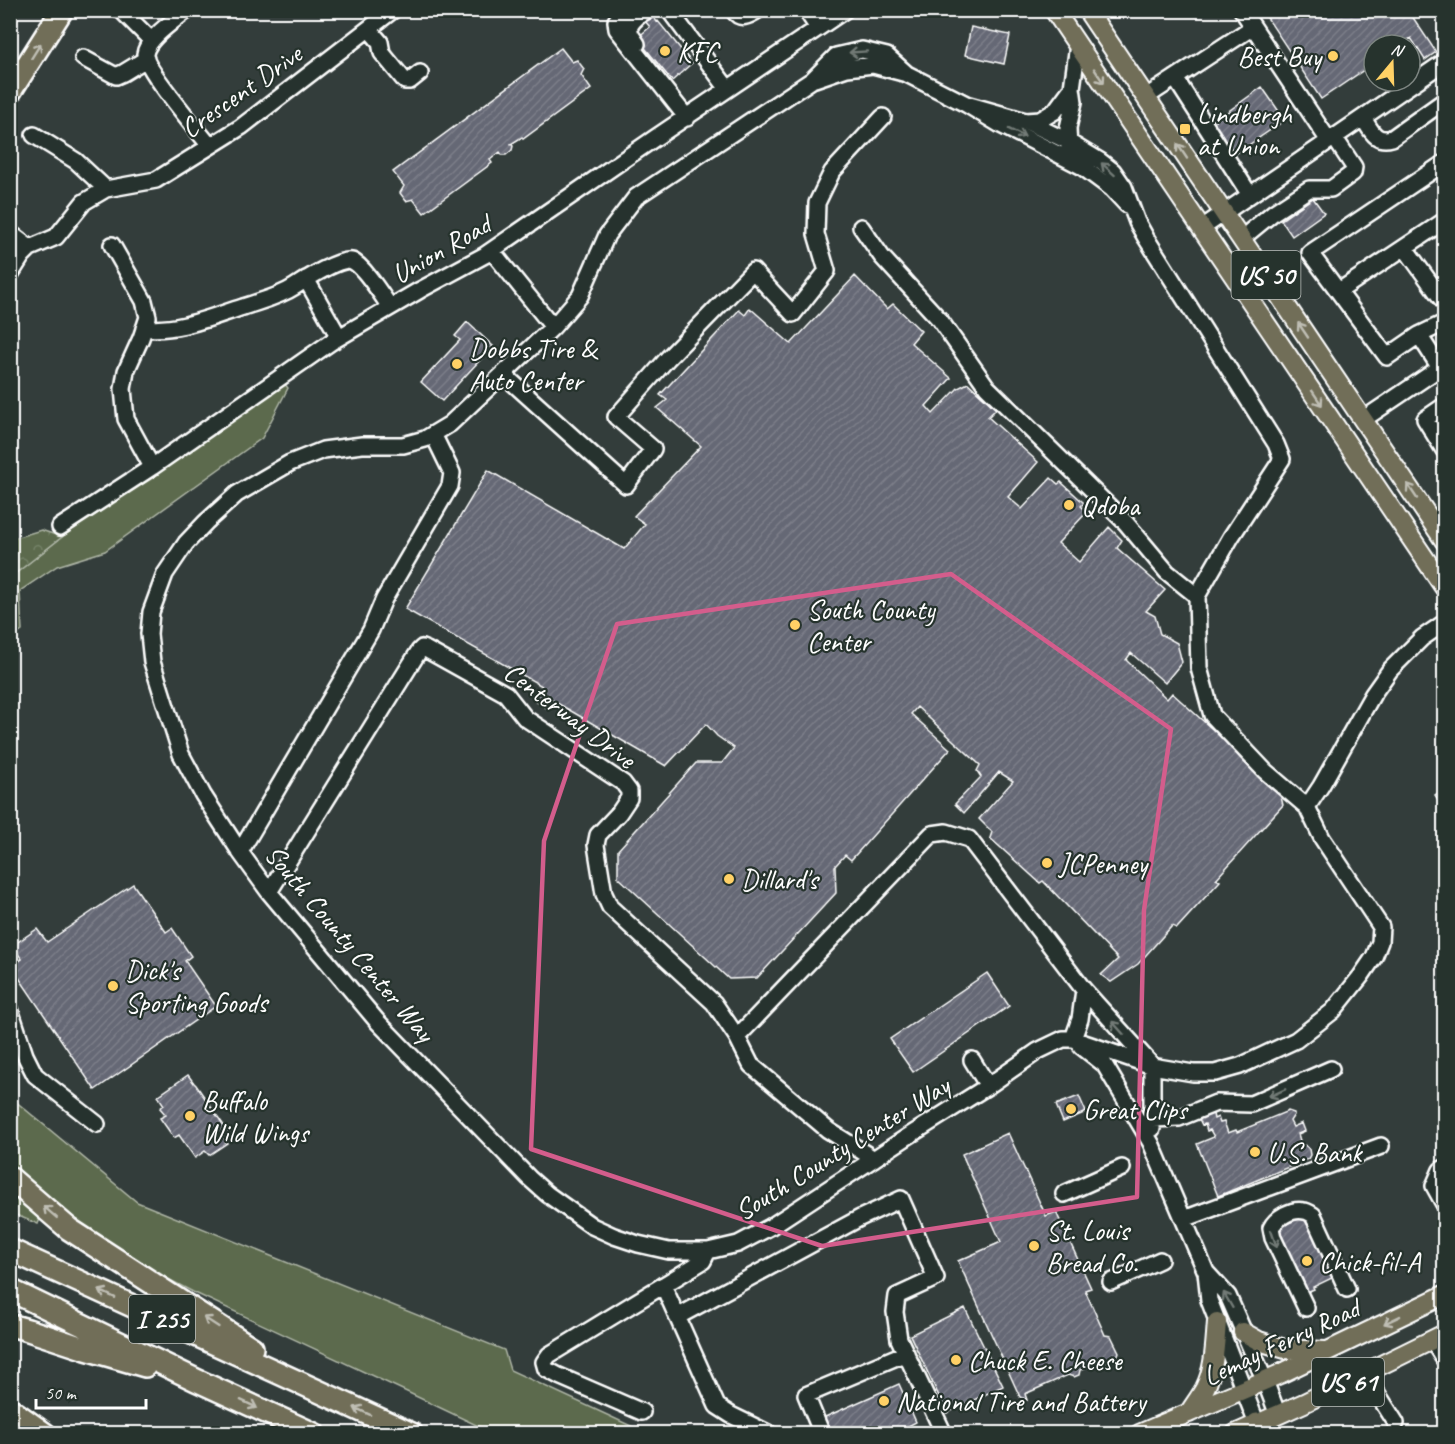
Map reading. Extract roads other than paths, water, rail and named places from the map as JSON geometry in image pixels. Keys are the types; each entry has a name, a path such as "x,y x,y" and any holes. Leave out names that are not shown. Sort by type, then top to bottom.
{"highway":[{"path":"10,92 62,10"},
{"path":"10,1178 69,1229 313,1388"},
{"name":"I 255","path":"10,1250 412,1434"},
{"name":"I 255","path":"10,1290 314,1434"},
{"path":"10,1325 196,1380"},
{"path":"10,1409 45,1434"}],"main road":[{"name":"US 50","path":"1054,10 1444,587"},
{"name":"US 50","path":"1087,10 1444,540"},
{"name":"Lemay Ferry Road","path":"1139,1434 1265,1381 1444,1295"},
{"path":"1189,1413 1206,1386 1211,1371 1217,1322"},
{"path":"1243,1332 1259,1341 1285,1349 1330,1351"},
{"name":"US 61","path":"1235,1434 1259,1429 1278,1415 1438,1337"}],"street":[{"path":"121,10 151,40"},
{"path":"187,10 151,40 145,54 156,77 210,146"},
{"name":"Crescent Drive","path":"106,189 156,180 242,127 393,10"},
{"path":"627,10 616,21 617,29 687,117"},
{"path":"648,10 642,12 630,27 631,35 650,60 656,78"},
{"path":"656,10 696,46"},
{"path":"669,10 728,89"},
{"path":"733,10 743,17 758,10"},
{"path":"806,10 818,28"},
{"name":"Union Road","path":"60,527 152,467 339,337 492,251 845,10"},
{"path":"1241,239 1274,212 1309,189 1331,189 1353,173 1354,167 1331,139 1242,10"},
{"path":"1146,98 1253,27"},
{"path":"369,29 380,42 382,53 405,81 410,81 420,74"},
{"path":"1071,160 1067,141 1074,102 1072,88 1078,45"},
{"path":"83,58 116,76 146,59"},
{"path":"1202,228 1444,62"},
{"name":"South County Center Way","path":"1073,1039 1063,1039 1038,1051 988,1086 770,1227 738,1244 708,1251 669,1251 614,1236 592,1226 547,1194 530,1178 382,1026 269,892 203,795 181,754 152,662 149,634 151,612 165,574 186,543 237,494 290,463 323,450 362,445 402,445 425,439 450,424 553,327 580,296 607,235 636,197 812,80 847,68 873,64 907,74 1082,166 1106,183 1133,211"},
{"path":"1175,78 1250,195"},
{"path":"1026,121 1040,120 1055,111 1072,88"},
{"path":"1363,118 1377,138 1383,141 1392,138 1444,101"},
{"name":"South County Center Way","path":"966,104 1026,121 1067,141 1113,171 1124,187 1146,238 1276,444 1282,459 1231,537 1197,596"},
{"path":"503,374 626,485 653,449 616,417 668,358 753,272 793,314 827,271 816,234 816,203 832,171 883,117"},
{"path":"10,275 22,256 30,249 56,237 84,202 106,189 76,161 34,135"},
{"path":"1444,163 1310,253 1386,357 1419,335 1444,323"},
{"path":"1339,291 1444,221"},
{"path":"861,227 882,257 940,320 987,387 1126,523 1167,572 1197,596 1199,668 1212,715 1265,771 1306,807 1322,838 1381,927 1380,942 1374,957 1333,1011 1296,1040 1240,1066 1215,1073 1193,1073 1152,1066 1073,1039"},
{"path":"10,233 30,249"},
{"path":"112,245 144,301 148,317 126,371 123,389 126,419 152,467"},
{"path":"1404,248 1438,282 1444,302"},
{"path":"492,251 553,327"},
{"path":"144,328 199,322 284,294 306,279 343,261 353,261 362,268 390,307"},
{"path":"306,279 339,337"},
{"path":"1364,420 1443,369 1419,335"},
{"path":"1444,406 1425,419 1444,450"},
{"path":"240,852 371,630 384,599 450,486 452,473 433,434"},
{"path":"1306,807 1321,786 1373,694 1390,670 1422,638 1444,623"},
{"name":"Centerway Drive","path":"269,892 419,651 422,648 427,650 506,694 525,718 622,783 629,792 629,798 619,813 598,835 596,845 604,894 610,907 714,1003 737,1037 751,1065 828,1130 874,1159"},
{"path":"737,1037 932,834 946,832 969,839 1084,990 1152,1066 1151,1143"},
{"path":"1073,1039 1080,1019 1084,990"},
{"path":"10,1009 25,1055 35,1075 97,1124"},
{"path":"1073,1039 1104,1064 1151,1143 1206,1272 1209,1300 1259,1429"},
{"path":"972,1060 988,1086"},
{"path":"1153,1119 1179,1118 1216,1103 1251,1104 1331,1069"},
{"path":"1184,1219 1381,1146"},
{"path":"1444,1167 1434,1186 1444,1204"},
{"path":"1064,1194 1122,1168"},
{"path":"677,1317 860,1218 901,1199 936,1278 897,1296 895,1312 899,1339 944,1434"},
{"path":"1306,1308 1273,1238 1271,1228 1275,1221 1296,1210 1306,1211 1313,1215 1352,1286"},
{"path":"642,1412 559,1376 546,1369 544,1362 549,1355 703,1261 708,1251"},
{"path":"1111,1282 1160,1260"},
{"path":"1206,1272 1228,1296 1278,1415"},
{"path":"663,1285 717,1406 732,1416 770,1434"},
{"path":"1438,1337 1444,1359"},
{"path":"822,1434 806,1395 906,1353"},
{"path":"1365,1374 1396,1423"}],"place":[{"name":"KFC","path":"665,51"},
{"name":"Best Buy","path":"1333,56"},
{"name":"Lindbergh at Union","path":"1185,129"},
{"name":"Dobbs Tire & Auto Center","path":"457,364"},
{"name":"Qdoba","path":"1069,505"},
{"name":"South County Center","path":"795,625"},
{"name":"JCPenney","path":"1047,863"},
{"name":"Dillard's","path":"729,879"},
{"name":"Dick's Sporting Goods","path":"113,986"},
{"name":"Great Clips","path":"1071,1109"},
{"name":"Buffalo Wild Wings","path":"190,1116"},
{"name":"U.S. Bank","path":"1255,1152"},
{"name":"St. Louis Bread Co.","path":"1034,1246"},
{"name":"Chick-fil-A","path":"1307,1261"},
{"name":"Chuck E. Cheese","path":"956,1360"},
{"name":"National Tire and Battery","path":"884,1401"}]}
